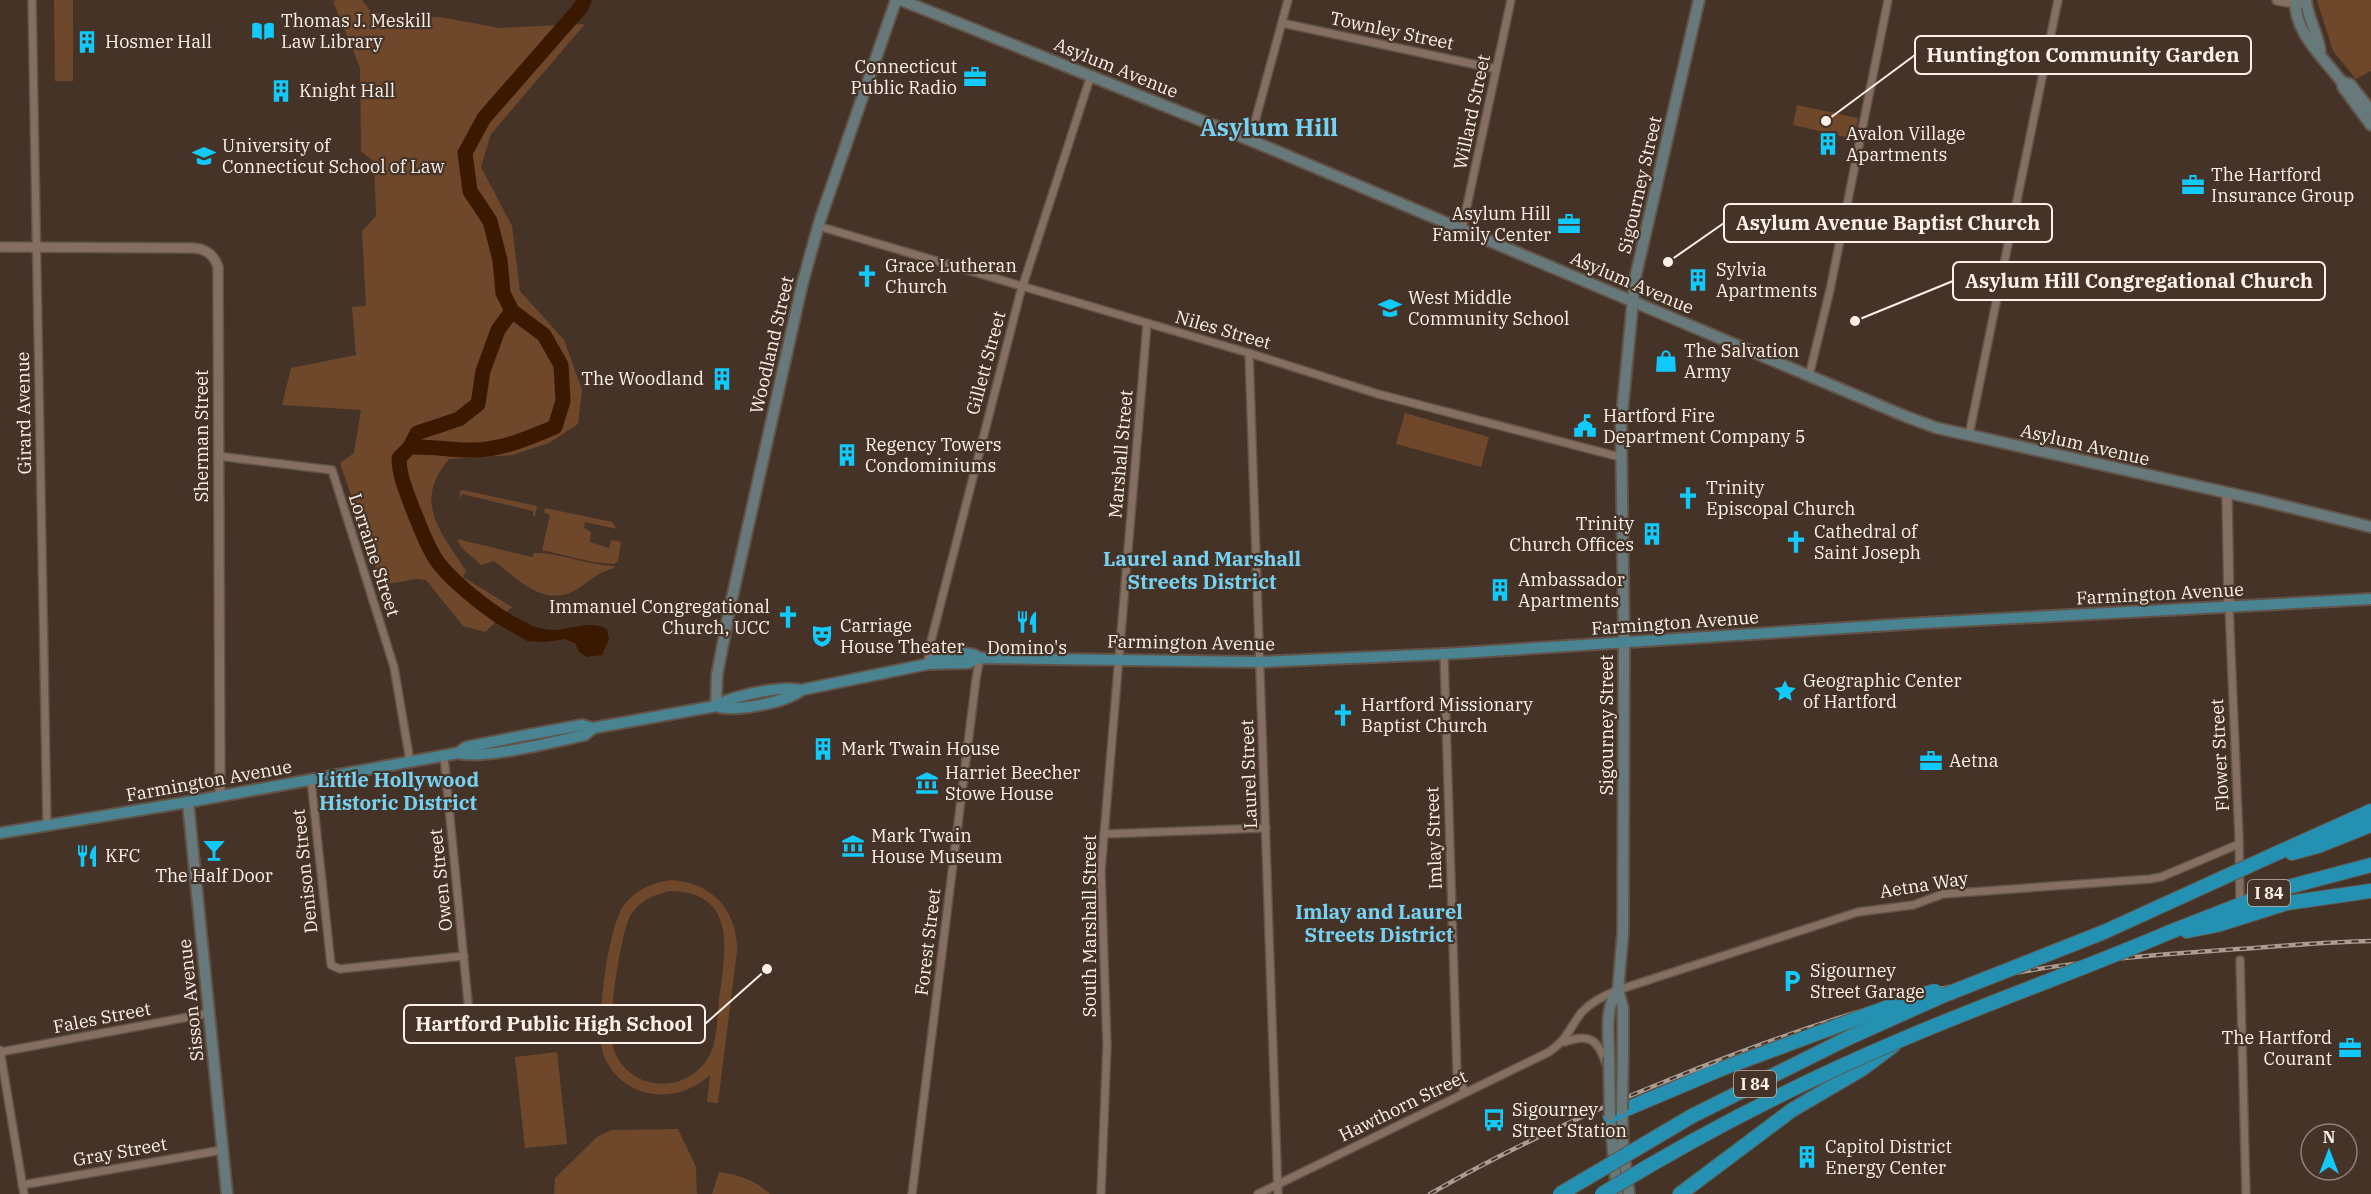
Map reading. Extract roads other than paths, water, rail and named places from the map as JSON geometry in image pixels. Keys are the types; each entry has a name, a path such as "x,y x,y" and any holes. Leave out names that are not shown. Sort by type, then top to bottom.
{"highway":[{"name":"I 84","path":"1560,1194 1711,1105 1863,1031 1958,990 2109,930 2371,811"},
{"path":"2275,854 2312,848 2371,825"},
{"name":"I 84","path":"1602,1194 1716,1128 1811,1080 1898,1041 2271,892 2371,865"},
{"path":"2170,932 2210,927 2302,900 2371,891"},
{"path":"1616,1113 1721,1069 1915,997 1936,991 1958,990"},
{"path":"1680,1194 1792,1110 1870,1064 1898,1041"}],"main road":[{"name":"Woodland Street","path":"716,706 717,675 741,554 802,285 818,226 896,0"},
{"name":"Asylum Avenue","path":"902,0 1250,140 1937,428 2371,527"},
{"name":"Sigourney Street","path":"1617,1194 1616,1113 1623,1051 1623,1005 1618,990 1623,932 1624,644 1621,424 1632,301 1699,0"},
{"path":"2301,2 2308,41 2320,52 2343,82 2343,87 2371,125"},
{"path":"2343,82 2350,84 2371,111"},
{"name":"Farmington Avenue","path":"0,833 188,802 458,753 470,756 517,748 585,735 592,728 716,706 728,709 788,698 801,690 928,664 940,656 968,653 980,658 1260,662 1624,644 1828,628 2371,599"},
{"name":"Sisson Avenue","path":"188,802 227,1194"},
{"name":"Sigourney Street","path":"1618,990 1612,999 1609,1012 1607,1058 1629,1194"}],"street":[{"name":"Girard Avenue","path":"32,0 48,826"},
{"path":"1250,140 1288,0"},
{"name":"Willard Street","path":"1462,230 1511,0"},
{"path":"1809,376 1830,290 1888,0"},
{"path":"1969,435 2058,0"},
{"path":"2277,0 2301,2"},
{"name":"Townley Street","path":"1282,23 1496,69"},
{"name":"Gillett Street","path":"928,664 932,638 1022,287 1090,75"},
{"name":"Niles Street","path":"818,226 1249,353 1378,394 1620,457"},
{"name":"Sherman Street","path":"0,247 194,248 212,255 218,267 220,796"},
{"name":"Marshall Street","path":"1120,659 1147,324"},
{"name":"Laurel Street","path":"1249,353 1278,1194"},
{"name":"Lorraine Street","path":"218,456 332,470 394,667 410,761"},
{"path":"2227,494 2229,606"},
{"name":"Flower Street","path":"2229,606 2240,902"},
{"name":"Imlay Street","path":"1443,654 1457,1073 1465,1092"},
{"name":"Forest Street","path":"912,1194 980,658"},
{"name":"South Marshall Street","path":"1101,1194 1107,1045 1101,871 1120,659"},
{"name":"Owen Street","path":"444,756 468,1002"},
{"name":"Denison Street","path":"311,780 331,965 340,969 464,956"},
{"path":"1104,834 1266,828"},
{"name":"Aetna Way","path":"1618,990 1865,910 1913,905 1943,894 2162,877 2239,844"},
{"path":"2240,960 2247,1194"},
{"name":"Hawthorn Street","path":"1562,1043 1586,1008 1618,990"},
{"name":"Fales Street","path":"0,1051 210,1013"},
{"name":"Hawthorn Street","path":"1258,1194 1549,1052 1562,1043 1578,1038 1588,1038 1607,1058"},
{"path":"0,1051 24,1194"},
{"name":"Gray Street","path":"22,1185 222,1149"}],"waterway":[{"path":"525,630 502,618 476,599 452,578 435,558 422,533 405,489 399,458 410,447 481,450 514,443 555,427 563,401 561,365 544,335 512,311 503,293 500,260 490,221 470,191 465,153 484,118 581,7 584,0"},
{"path":"410,447 417,433 459,419 478,404 483,371 498,330 512,311"}],"railway":[{"path":"1430,1194 1518,1147 1640,1092 1802,1030 1890,1002 1980,980 2079,963 2185,953 2371,941"}],"place":[{"name":"Thomas J. Meskill Law Library","path":"263,31"},
{"name":"Hosmer Hall","path":"87,42"},
{"name":"Connecticut Public Radio","path":"975,77"},
{"name":"Knight Hall","path":"281,91"},
{"name":"Huntington Community Garden","path":"1826,121"},
{"name":"Avalon Village Apartments","path":"1828,144"},
{"name":"University of Connecticut School of Law","path":"204,156"},
{"name":"The Hartford Insurance Group","path":"2193,185"},
{"name":"Asylum Hill Family Center","path":"1569,224"},
{"name":"Asylum Avenue Baptist Church","path":"1668,262"},
{"name":"Grace Lutheran Church","path":"867,276"},
{"name":"Sylvia Apartments","path":"1698,280"},
{"name":"West Middle Community School","path":"1390,308"},
{"name":"Asylum Hill Congregational Church","path":"1855,321"},
{"name":"The Salvation Army","path":"1666,361"},
{"name":"The Woodland","path":"722,379"},
{"name":"Hartford Fire Department Company 5","path":"1585,426"},
{"name":"Regency Towers Condominiums","path":"847,455"},
{"name":"Trinity Episcopal Church","path":"1688,498"},
{"name":"Trinity Church Offices","path":"1652,534"},
{"name":"Cathedral of Saint Joseph","path":"1796,542"},
{"name":"Ambassador Apartments","path":"1500,590"},
{"name":"Immanuel Congregational Church, UCC","path":"788,617"},
{"name":"Domino's","path":"1027,622"},
{"name":"Carriage House Theater","path":"822,636"},
{"name":"Geographic Center of Hartford","path":"1785,691"},
{"name":"Hartford Missionary Baptist Church","path":"1343,715"},
{"name":"Mark Twain House","path":"823,749"},
{"name":"Aetna","path":"1931,761"},
{"name":"Harriet Beecher Stowe House","path":"927,783"},
{"name":"Mark Twain House Museum","path":"853,846"},
{"name":"The Half Door","path":"214,850"},
{"name":"KFC","path":"87,856"},
{"name":"Hartford Public High School","path":"767,969"},
{"name":"Sigourney Street Garage","path":"1792,981"},
{"name":"The Hartford Courant","path":"2350,1048"},
{"name":"Sigourney Street Station","path":"1494,1120"},
{"name":"Capitol District Energy Center","path":"1807,1157"}],"district":[{"name":"Asylum Hill","path":"1269,128"},
{"name":"Laurel and Marshall Streets District","path":"1202,570"},
{"name":"Little Hollywood Historic District","path":"398,792"},
{"name":"Imlay and Laurel Streets District","path":"1379,924"}]}
